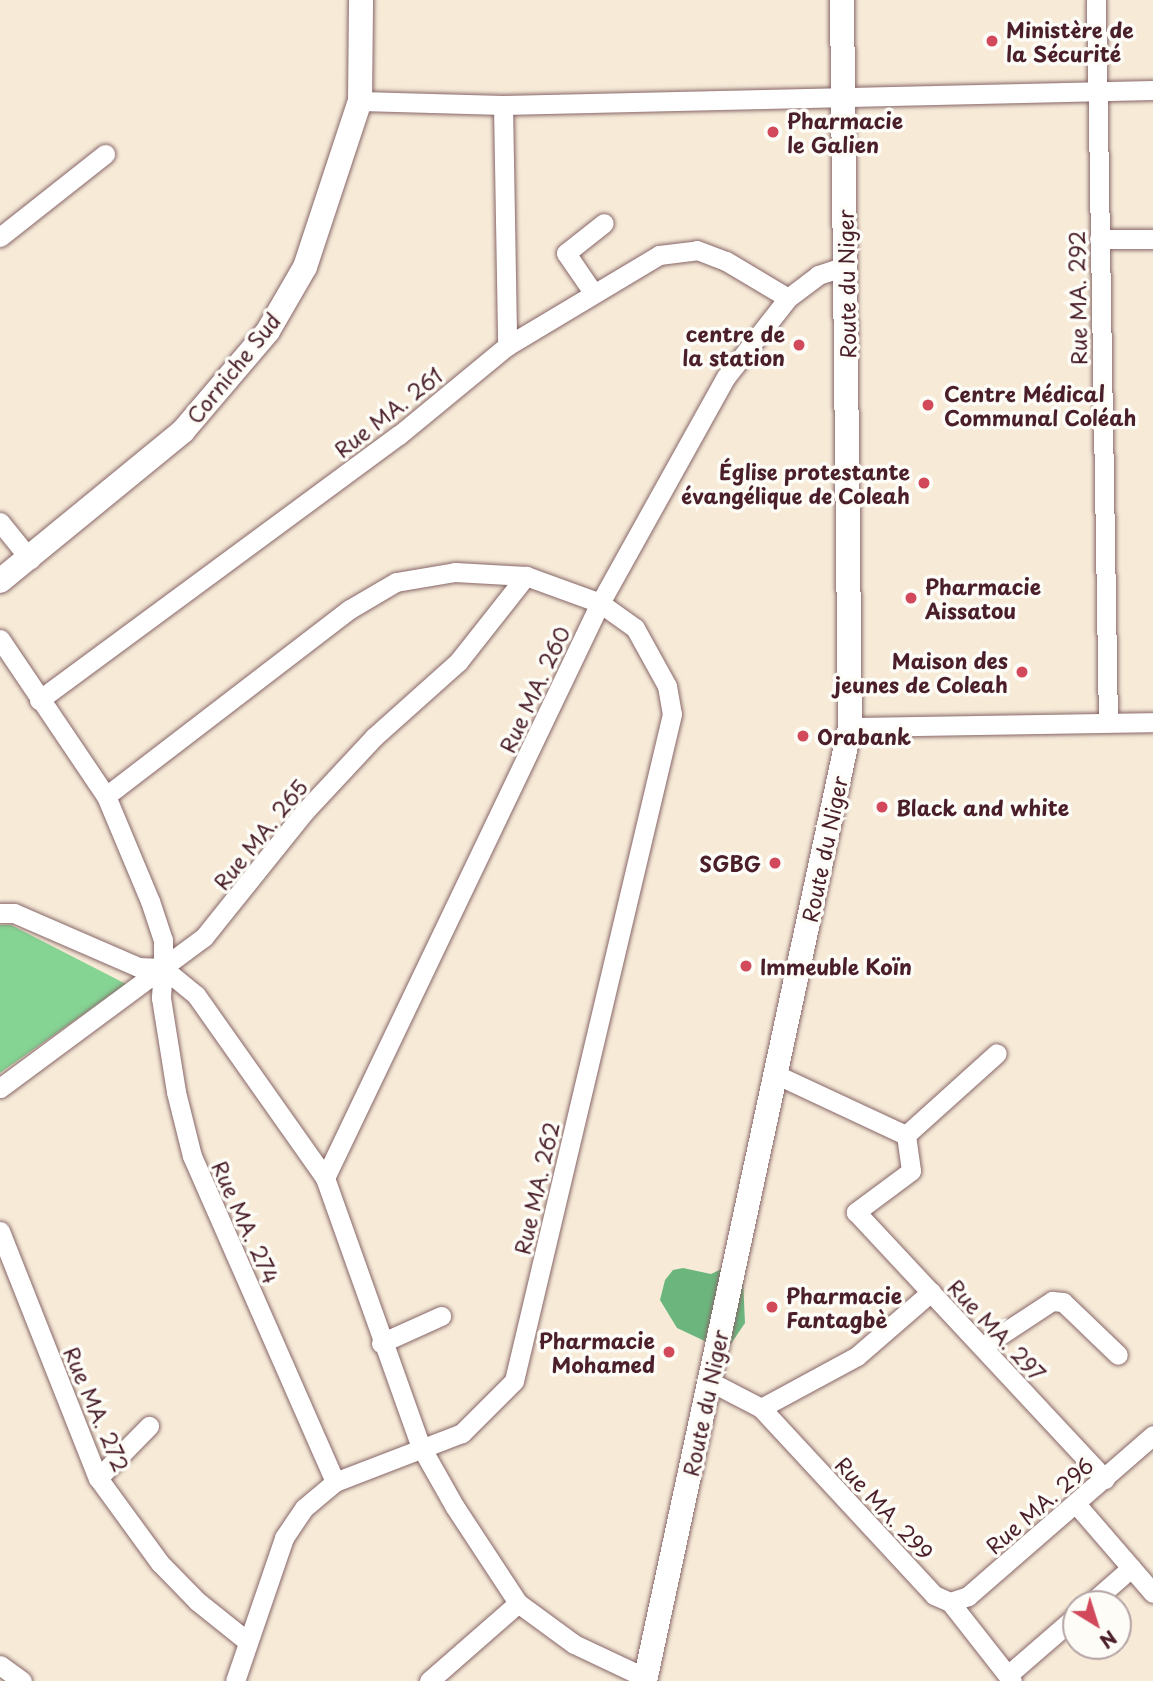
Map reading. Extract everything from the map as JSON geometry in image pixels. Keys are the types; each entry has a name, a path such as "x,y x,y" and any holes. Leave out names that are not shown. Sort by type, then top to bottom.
{"main road":[{"name":"Corniche Sud","path":"0,581 183,431 268,331 305,267 360,101 361,0"},
{"name":"Route du Niger","path":"646,1679 850,727 842,0"}],"street":[{"name":"Rue MA. 292","path":"1096,0 1108,721"},
{"path":"360,101 503,105 842,95 1153,90"},
{"path":"503,105 507,346"},
{"path":"0,237 105,154"},
{"path":"592,292 566,253 604,223"},
{"path":"1099,239 1153,239"},
{"name":"Rue MA. 261","path":"39,700 399,435 507,346 592,292 659,255 697,250 726,261 788,298"},
{"name":"Rue MA. 260","path":"325,1178 600,603 726,377 788,298 818,275 845,266"},
{"path":"0,522 30,559"},
{"name":"Rue MA. 262","path":"106,796 350,609 396,582 455,572 526,576 600,603 635,628 667,686 672,714 514,1381 462,1433 335,1482 304,1508 284,1538 235,1681"},
{"name":"Rue MA. 265","path":"0,1088 204,937 305,811 374,737 458,662 526,576"},
{"name":"Rue MA. 274","path":"0,639 106,796 159,927 163,968 161,998 176,1092 192,1156 335,1482"},
{"path":"850,727 1153,722"},
{"path":"0,913 14,913 138,967 163,968 196,995 325,1178 421,1447 519,1603 575,1644 646,1679"},
{"path":"775,1074 906,1135 997,1053"},
{"name":"Rue MA. 297","path":"906,1135 911,1171 856,1212 1105,1479"},
{"name":"Rue MA. 272","path":"0,1231 97,1478 160,1563 197,1601 247,1641"},
{"path":"761,1408 857,1356 931,1292"},
{"path":"982,1347 1052,1301 1063,1302 1118,1355"},
{"path":"382,1343 441,1316"},
{"name":"Rue MA. 299","path":"709,1381 761,1408 934,1595 950,1602 1011,1678"},
{"path":"97,1478 149,1426"},
{"name":"Rue MA. 296","path":"950,1602 968,1596 1077,1505 1153,1435"},
{"path":"1077,1505 1153,1593"},
{"path":"1106,1590 1131,1568"},
{"path":"429,1681 519,1603"},
{"path":"1011,1678 1062,1629"},
{"path":"0,1665 22,1681"}],"green space":[{"path":"0,925 11,925 126,984 0,1073"},
{"path":"683,1268 711,1274 724,1268 743,1280 745,1323 726,1351 677,1328 660,1300 665,1280 673,1270"}],"place":[{"name":"Ministère de la Sécurité","path":"992,41"},
{"name":"Pharmacie le Galien","path":"773,132"},
{"name":"centre de la station","path":"799,345"},
{"name":"Centre Médical Communal Coléah","path":"928,405"},
{"name":"Église protestante évangélique de Coleah","path":"924,483"},
{"name":"Pharmacie Aissatou","path":"911,598"},
{"name":"Maison des jeunes de Coleah","path":"1022,672"},
{"name":"Orabank","path":"803,736"},
{"name":"Black and white","path":"882,807"},
{"name":"SGBG","path":"775,863"},
{"name":"Immeuble Koïn","path":"746,966"},
{"name":"Pharmacie Fantagbè","path":"772,1307"},
{"name":"Pharmacie Mohamed","path":"669,1352"}]}
